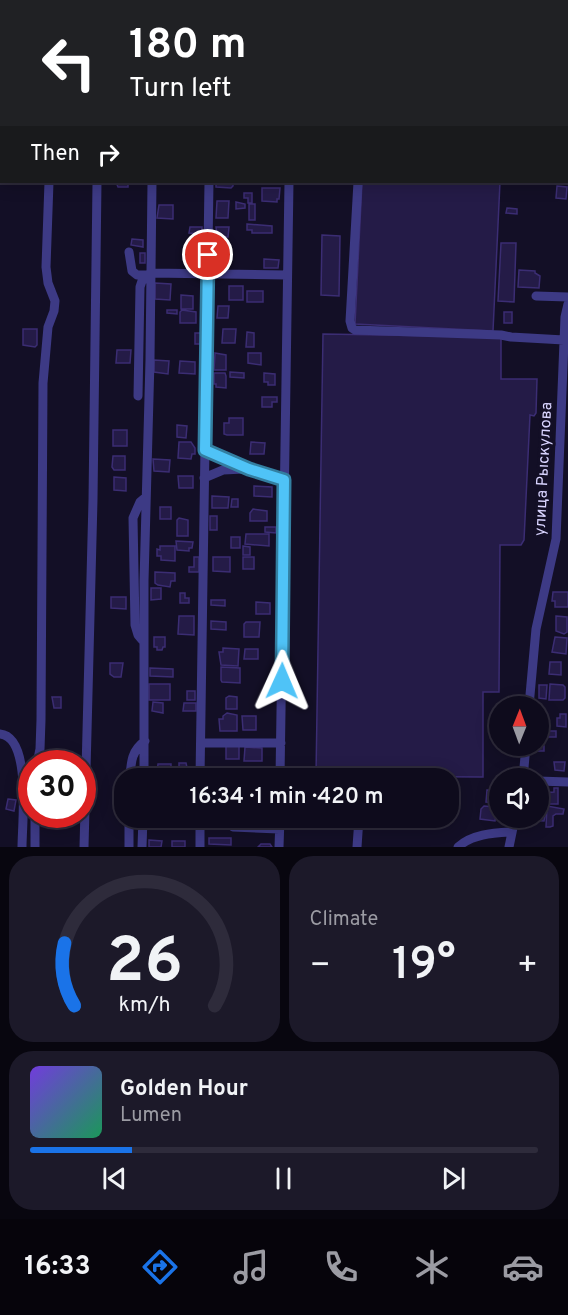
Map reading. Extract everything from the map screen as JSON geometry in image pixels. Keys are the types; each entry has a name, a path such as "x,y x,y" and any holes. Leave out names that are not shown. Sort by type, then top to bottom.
{"street":[{"path":"40,750 43,382 48,327 55,301 48,283 46,267 49,183"},
{"path":"84,847 98,183"},
{"path":"144,768 148,274 152,183"},
{"path":"200,768 209,183"},
{"path":"280,768 289,183"},
{"path":"358,183 350,321 352,327 356,330 501,335 564,340"},
{"path":"129,252 132,271 136,275 288,275"},
{"path":"138,396 140,287 148,274"},
{"path":"536,296 568,297"},
{"name":"улица Рыскулова","path":"530,696 536,629 556,539 564,340 568,304"},
{"path":"205,450 249,469 284,480"},
{"path":"204,478 237,468 249,469"},
{"path":"556,539 568,539"},
{"path":"0,734 9,735 15,743 22,767 22,847"},
{"path":"131,768 137,746 145,741"},
{"path":"201,742 281,743"},
{"path":"549,781 568,782"},
{"path":"35,828 35,847"},
{"path":"129,828 129,847"},
{"path":"142,847 143,828"},
{"path":"200,828 200,847"},
{"path":"256,828 279,829 279,847"},
{"path":"357,847 358,828"},
{"path":"509,847 512,828"},
{"path":"458,847 473,838 492,833 511,832"}],"building":[{"path":"116,183 128,183 128,187 118,187"},
{"path":"216,183 233,183 231,188 216,187"},
{"path":"362,183 500,183 493,331 355,324"},
{"path":"557,186 567,187 566,199 556,198"},
{"path":"262,188 280,188 277,202 262,201"},
{"path":"244,193 252,193 252,203 248,203 248,198 244,198"},
{"path":"217,201 229,201 228,218 216,218"},
{"path":"236,202 245,204 245,208 236,209"},
{"path":"249,204 255,204 255,220 249,220"},
{"path":"159,205 173,205 173,219 157,218"},
{"path":"507,208 517,209 517,214 506,213"},
{"path":"247,224 272,226 272,233 252,233 252,230 247,230"},
{"path":"190,227 202,227 202,234 189,233"},
{"path":"216,227 229,227 228,237 217,237"},
{"path":"322,235 340,236 339,296 321,295"},
{"path":"132,239 143,240 143,247 131,245"},
{"path":"501,243 516,243 514,302 498,301"},
{"path":"140,253 145,253 145,263 140,263"},
{"path":"264,259 279,260 278,268 264,268"},
{"path":"519,270 535,271 540,276 539,288 518,287"},
{"path":"155,283 171,284 170,300 155,299"},
{"path":"229,286 243,286 243,300 229,300"},
{"path":"247,291 263,291 263,302 247,302"},
{"path":"181,295 193,296 193,309 181,309"},
{"path":"218,306 229,306 228,318 217,318"},
{"path":"167,310 177,310 177,314 167,313"},
{"path":"182,310 196,312 196,323 180,323"},
{"path":"504,312 512,312 512,323 504,323"},
{"path":"23,329 37,329 35,347 23,345"},
{"path":"223,329 236,329 235,343 222,343"},
{"path":"247,332 254,333 254,347 246,347"},
{"path":"195,333 204,333 204,344 195,344"},
{"path":"323,334 501,337 501,379 537,379 536,413 534,416 530,415 524,540 521,545 500,545 499,692 483,692 483,777 459,777 459,768 316,768"},
{"path":"117,350 131,350 130,363 116,363"},
{"path":"215,353 226,355 226,370 214,370"},
{"path":"248,353 261,353 261,365 248,363"},
{"path":"154,360 169,361 168,374 154,372"},
{"path":"180,361 195,362 195,374 179,373"},
{"path":"230,372 244,373 244,378 230,377"},
{"path":"214,373 225,373 226,388 216,387"},
{"path":"264,373 275,374 275,385 268,385 268,382 264,382"},
{"path":"262,397 277,397 277,402 272,402 272,407 262,407"},
{"path":"229,418 243,418 243,435 224,434 224,423 229,423"},
{"path":"177,425 187,426 186,438 177,437"},
{"path":"113,430 127,430 127,446 113,446"},
{"path":"179,442 191,442 195,448 195,454 192,454 191,459 178,458"},
{"path":"251,442 265,443 264,454 250,454"},
{"path":"113,456 125,456 125,470 114,470"},
{"path":"153,459 170,460 169,472 154,471"},
{"path":"178,476 193,476 193,488 179,488"},
{"path":"114,477 126,478 126,491 114,490"},
{"path":"254,486 272,487 272,497 254,496"},
{"path":"212,496 229,497 228,508 212,508"},
{"path":"232,499 238,499 238,507 231,507"},
{"path":"160,507 171,507 171,519 160,519"},
{"path":"253,509 267,511 267,521 250,521 250,513"},
{"path":"210,516 217,516 217,530 210,530"},
{"path":"179,518 188,520 188,536 177,536"},
{"path":"265,527 276,527 276,533 265,532"},
{"path":"246,534 269,534 269,546 245,544"},
{"path":"231,537 240,537 240,548 231,548"},
{"path":"176,541 193,542 192,548 189,548 189,551 177,550"},
{"path":"160,546 175,546 175,561 161,560 161,556 157,556 157,549 160,550"},
{"path":"243,546 250,547 250,555 243,555"},
{"path":"194,557 199,557 199,572 189,572 189,567 194,567"},
{"path":"213,557 230,557 230,572 213,571"},
{"path":"243,557 254,557 254,569 243,569"},
{"path":"155,572 175,573 175,581 171,581 170,587 158,585 155,583"},
{"path":"151,588 161,588 161,599 151,600"},
{"path":"553,592 568,592 568,607 555,607 555,601 552,601"},
{"path":"180,593 185,593 185,598 189,598 189,603 180,603"},
{"path":"111,597 126,597 126,609 111,608"},
{"path":"211,600 225,600 225,606 211,605"},
{"path":"256,602 270,603 270,614 256,614"},
{"path":"179,616 194,616 194,635 178,634"},
{"path":"556,616 567,617 567,632 564,634 556,631"},
{"path":"211,621 226,622 226,630 211,629"},
{"path":"246,622 260,622 259,637 244,637"},
{"path":"154,637 165,637 165,647 162,650 154,647"},
{"path":"555,637 567,638 566,654 552,652"},
{"path":"223,648 239,649 238,666 221,665 219,652 223,652"},
{"path":"245,649 258,649 258,659 244,659"},
{"path":"550,662 561,662 561,675 549,674"},
{"path":"110,663 123,663 121,677 114,677 110,674"},
{"path":"221,667 240,668 240,683 222,682"},
{"path":"150,668 173,669 173,677 150,676"},
{"path":"149,684 170,684 170,700 149,700"},
{"path":"550,684 565,687 563,700 549,700"},
{"path":"539,685 547,685 546,696 539,696"},
{"path":"187,691 195,691 195,700 187,700"},
{"path":"52,697 61,697 61,708 54,708"},
{"path":"237,697 237,709 226,709 226,698"},
{"path":"153,702 163,703 163,713 152,711"},
{"path":"184,703 196,703 196,711 183,711"},
{"path":"227,713 237,715 237,731 220,731 219,719 223,719"},
{"path":"560,714 566,714 566,727 557,726 557,718 560,718"},
{"path":"242,716 256,716 256,730 243,730"},
{"path":"549,731 556,731 556,737 549,737"},
{"path":"226,745 239,745 239,759 226,759"},
{"path":"245,747 262,748 262,761 244,761"},
{"path":"554,762 565,762 564,771 555,770"},
{"path":"179,763 186,763 187,768 179,768"},
{"path":"158,764 171,764 171,768 158,768"},
{"path":"554,788 558,788 558,804 549,804 549,792 554,792"},
{"path":"487,790 489,790 489,802 486,802"},
{"path":"8,799 16,800 14,811 6,809"},
{"path":"484,806 489,806 489,820 480,819 481,809"},
{"path":"549,806 564,809 563,814 553,816 553,826 550,827"},
{"path":"209,838 231,838 231,845 209,844"},
{"path":"149,840 162,841 161,847 149,847"},
{"path":"172,841 185,841 185,847 172,847"},
{"path":"261,844 270,844 272,847 258,847"}],"route":[{"path":"208,255 205,450 249,469 284,480 282,681"}]}
